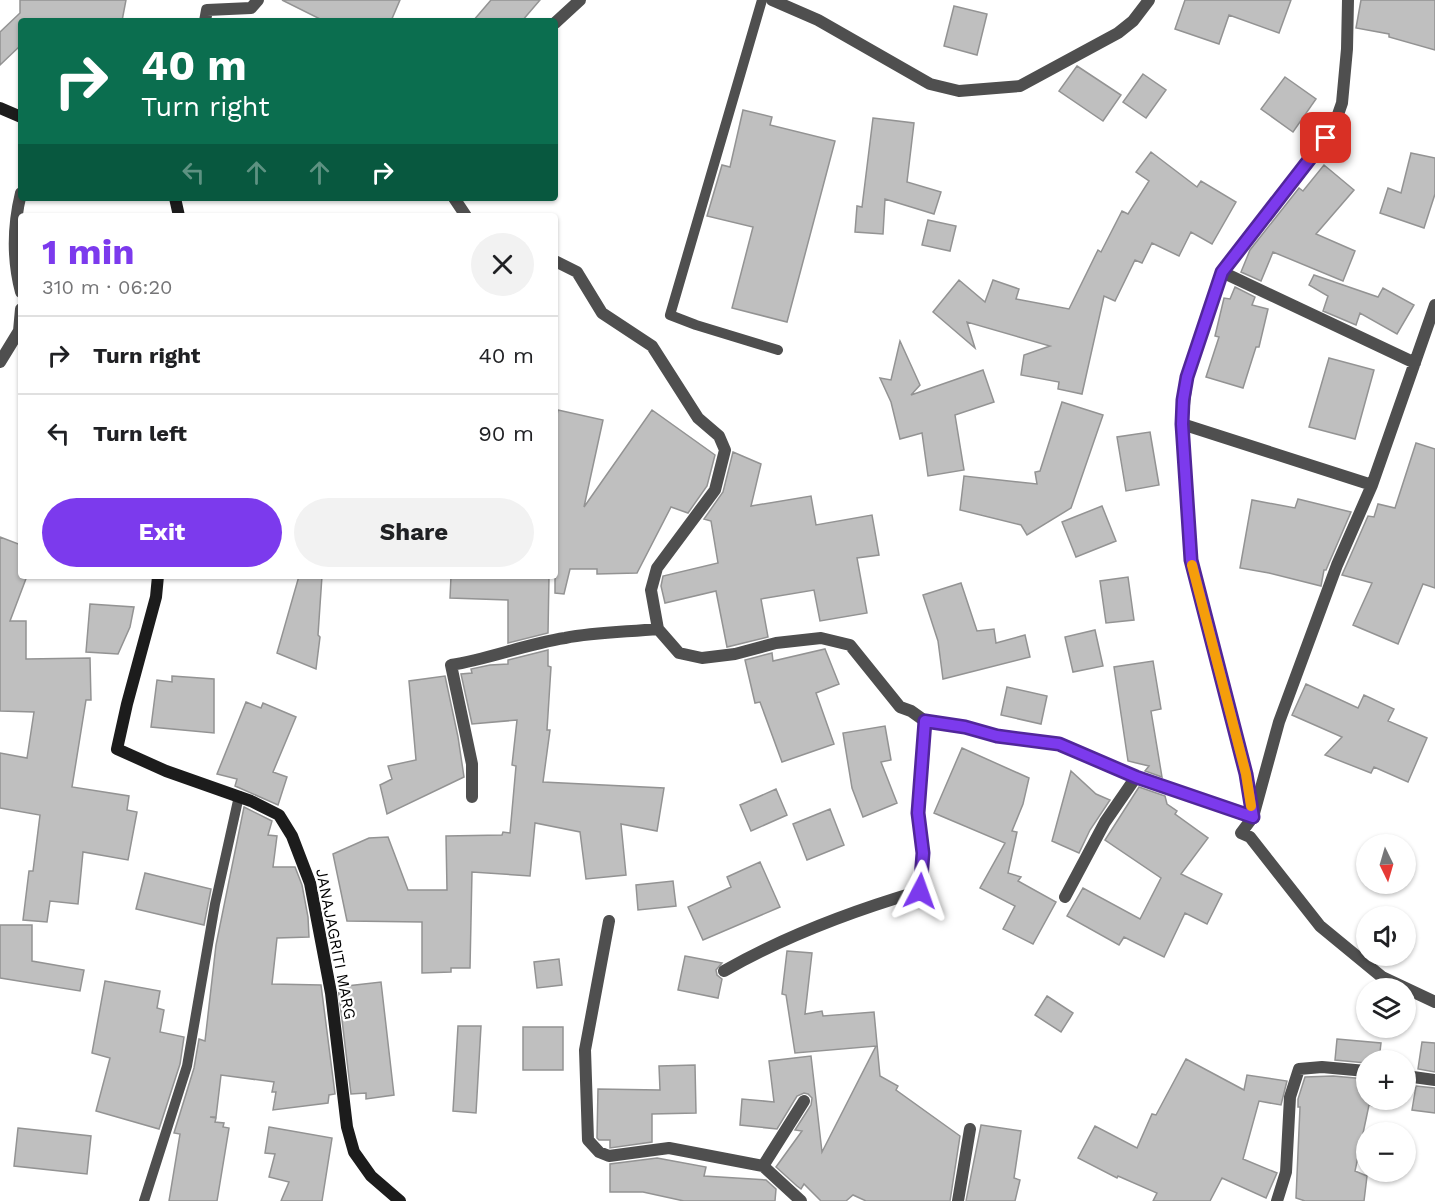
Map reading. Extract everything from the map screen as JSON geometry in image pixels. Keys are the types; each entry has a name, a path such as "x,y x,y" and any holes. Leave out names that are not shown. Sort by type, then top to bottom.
{"street":[{"path":"206,18 207,10 251,8 258,0"},
{"path":"558,20 580,0"},
{"path":"772,0 818,20 930,84 959,91 1020,86 1118,33 1133,21 1149,0"},
{"path":"1253,817 1246,774 1191,560 1182,424 1187,377 1222,272 1318,150 1334,126 1343,92 1348,0"},
{"path":"0,108 18,116"},
{"path":"18,281 15,270 14,231 20,201"},
{"path":"558,262 577,272 602,313 652,346 698,418 719,436 725,450 715,490 657,568 651,590 658,629 679,653 702,658 735,654 776,643 821,638 850,645 900,707 911,711 925,721 965,727 997,736 1059,744 1136,777 1253,817"},
{"path":"1222,272 1415,363"},
{"path":"1435,305 1372,485 1337,566 1279,722 1253,817 1241,833 1250,837 1320,926 1382,976 1435,1002"},
{"path":"0,363 18,333"},
{"path":"1182,424 1372,485"},
{"name":"JANAJAGRITI MARG","path":"158,579 156,597 117,749 166,771 239,796 279,815 300,853 310,882 331,993 347,1127 354,1152 371,1176 400,1201"},
{"path":"472,797 472,764 451,665 565,638 658,629"},
{"path":"724,971 755,953 859,909 920,891 923,853 918,813 925,721"},
{"path":"1065,897 1105,822 1136,777"},
{"path":"609,921 585,1050 588,1140 599,1152 609,1156 669,1148 763,1166 801,1201"},
{"path":"1277,1201 1286,1172 1290,1097 1299,1068 1322,1067 1356,1070"},
{"path":"1416,1077 1435,1080"},
{"path":"763,1166 804,1101"},
{"path":"958,1201 970,1129"}],"lane":[{"path":"762,0 670,315 778,350"},
{"path":"144,1201 187,1066 215,904 239,796"}],"building":[{"path":"20,0 126,0 123,18 18,18 18,48 0,65 0,32 20,13"},
{"path":"282,0 400,0 392,18 318,18"},
{"path":"491,0 540,0 525,18 476,18"},
{"path":"1185,0 1291,0 1279,33 1229,15 1219,44 1175,29"},
{"path":"1361,0 1435,0 1435,50 1389,37 1389,34 1356,28"},
{"path":"954,6 987,14 977,55 944,46"},
{"path":"1077,66 1121,95 1103,121 1059,91"},
{"path":"1143,74 1166,90 1146,118 1123,102"},
{"path":"1285,77 1316,99 1293,132 1261,109"},
{"path":"743,110 772,117 770,125 835,141 787,322 732,308 753,227 707,216 722,165 730,167"},
{"path":"873,118 914,123 907,182 941,192 934,214 885,199 883,234 855,232 857,206 862,207"},
{"path":"1151,152 1197,187 1201,181 1236,202 1212,244 1191,232 1179,256 1152,243 1142,263 1135,260 1115,301 1104,296 1082,394 1058,389 1059,382 1021,375 1024,355 1050,346 967,322 975,348 933,312 959,280 985,302 993,280 1019,289 1016,299 1069,309 1098,250 1101,252 1122,211 1128,214 1149,181 1136,172"},
{"path":"1411,153 1435,158 1435,194 1424,228 1380,213 1388,188 1401,193"},
{"path":"1324,165 1354,190 1316,234 1355,251 1343,281 1273,252 1261,281 1241,272 1250,250 1299,188 1303,191"},
{"path":"928,220 956,226 950,251 922,245"},
{"path":"1314,275 1378,297 1383,288 1414,305 1397,334 1360,313 1356,325 1323,311 1328,296 1309,285"},
{"path":"1235,287 1255,297 1252,305 1268,309 1259,347 1256,347 1243,388 1206,377 1219,337 1215,336 1224,298 1230,299"},
{"path":"900,341 920,385 911,395 983,370 994,402 955,415 964,470 928,476 922,433 900,439 891,402 880,378 891,380"},
{"path":"1329,358 1374,370 1355,439 1309,427"},
{"path":"1062,402 1103,415 1071,508 1027,535 1021,525 960,510 964,476 1037,484 1035,472 1040,471"},
{"path":"558,410 603,420 584,507 652,410 715,455 707,486 688,513 671,507 637,573 597,574 597,569 570,569 564,594 555,593 555,579 558,579"},
{"path":"1150,432 1159,485 1126,491 1117,437"},
{"path":"1416,443 1435,449 1435,588 1423,584 1398,644 1353,625 1372,583 1342,575 1368,516 1374,517 1378,504 1395,508"},
{"path":"733,452 761,464 751,506 811,496 816,525 872,515 879,555 857,558 867,613 820,621 814,590 761,599 768,637 727,647 716,591 665,603 661,586 663,576 718,563 711,521 704,519 723,492"},
{"path":"1298,499 1351,512 1326,570 1324,570 1321,586 1240,568 1252,500 1295,508"},
{"path":"1102,506 1116,541 1076,557 1062,522"},
{"path":"0,537 18,544 18,579 26,579 10,621 26,621 26,659 90,658 91,700 86,700 72,787 129,796 127,810 137,812 128,860 83,852 78,904 50,901 47,922 23,920 29,871 33,871 40,815 0,808 0,753 27,758 34,712 0,711"},
{"path":"1128,577 1134,620 1106,623 1100,581"},
{"path":"298,579 322,579 318,635 320,637 316,669 277,653"},
{"path":"451,579 549,579 548,633 508,643 508,600 450,598"},
{"path":"961,583 977,631 994,629 996,643 1025,635 1030,657 943,679 938,641 923,595"},
{"path":"90,604 134,607 130,627 118,654 86,652"},
{"path":"1095,630 1103,666 1073,672 1065,637"},
{"path":"825,649 839,684 816,693 834,744 782,762 760,702 755,703 745,660 772,653 773,661"},
{"path":"548,650 548,666 551,667 547,730 550,730 543,782 664,788 657,831 621,824 626,875 586,879 580,832 535,823 530,876 472,872 470,968 451,968 451,972 422,973 422,922 347,921 333,854 369,838 388,837 408,890 447,890 446,836 510,833 516,766 512,765 517,720 472,724 461,674 472,673 471,669 508,664 508,660"},
{"path":"1153,661 1161,709 1151,711 1162,777 1145,771 1149,766 1128,761 1114,667"},
{"path":"172,676 214,679 214,733 151,727 157,680 172,682"},
{"path":"445,676 464,777 387,814 380,785 392,779 388,766 416,760 409,681"},
{"path":"1306,684 1358,708 1364,695 1394,709 1388,721 1427,738 1408,782 1374,767 1371,773 1325,755 1342,737 1292,715"},
{"path":"1007,687 1047,696 1041,724 1001,715"},
{"path":"246,702 261,708 263,703 296,717 273,772 287,777 278,805 235,786 237,779 217,774"},
{"path":"885,726 891,760 881,762 897,803 863,817 852,788 843,733"},
{"path":"962,748 1029,778 1023,804 1012,831 1017,832 1008,873 1021,877 1018,881 1056,902 1033,944 1003,929 1015,906 980,888 1005,843 934,813"},
{"path":"1071,771 1096,794 1110,800 1090,830 1079,853 1052,841"},
{"path":"1139,787 1165,796 1167,804 1177,811 1175,814 1208,838 1181,874 1222,894 1207,924 1185,913 1164,957 1124,937 1119,945 1067,916 1083,888 1140,919 1161,878 1105,840"},
{"path":"776,789 787,815 751,831 740,805"},
{"path":"244,807 272,821 268,835 277,836 273,867 295,867 302,885 309,937 277,938 272,984 321,985 335,1094 329,1095 328,1103 273,1110 276,1092 272,1092 274,1082 221,1075 216,1117 210,1117 216,1118 215,1122 224,1123 223,1127 229,1128 217,1201 169,1201 180,1134 174,1133 194,1068 199,1039 205,1041 216,945"},
{"path":"830,809 844,845 807,860 793,824"},
{"path":"760,862 780,907 703,940 688,907 731,887 727,877"},
{"path":"145,873 211,889 204,925 136,909"},
{"path":"673,881 676,906 638,910 636,885"},
{"path":"0,925 32,925 32,961 84,970 80,991 0,978"},
{"path":"787,951 812,953 805,1014 822,1011 823,1016 874,1012 880,1076 898,1086 896,1090 960,1136 950,1201 866,1201 853,1195 846,1201 821,1201 804,1184 801,1189 797,1186 776,1167 802,1131 795,1130 811,1105 812,1098 808,1094 797,1096 777,1129 740,1125 742,1099 774,1102 769,1061 811,1056 822,1152 876,1046 795,1053 786,995 782,994"},
{"path":"685,956 722,963 716,970 717,975 722,979 718,998 678,990"},
{"path":"559,959 562,985 537,988 534,962"},
{"path":"105,981 160,991 157,1008 164,1010 160,1032 184,1037 180,1064 159,1129 96,1111 110,1058 92,1053"},
{"path":"381,982 394,1095 366,1099 366,1093 351,1094 338,987"},
{"path":"1047,996 1073,1013 1061,1032 1035,1015"},
{"path":"458,1026 481,1026 476,1113 453,1111"},
{"path":"523,1027 563,1027 563,1070 523,1070"},
{"path":"1337,1039 1381,1043 1380,1050 1356,1050 1356,1062 1335,1060"},
{"path":"1422,1042 1435,1043 1435,1072 1418,1069"},
{"path":"1186,1059 1244,1090 1247,1075 1287,1081 1281,1105 1259,1101 1243,1159 1277,1173 1266,1198 1222,1178 1210,1201 1153,1201 1157,1193 1118,1176 1117,1178 1078,1158 1095,1126 1137,1148 1152,1114 1156,1115"},
{"path":"695,1065 696,1113 652,1114 652,1142 610,1148 610,1140 597,1138 598,1089 660,1090 659,1066"},
{"path":"1305,1077 1356,1078 1356,1110 1368,1110 1365,1122 1356,1122 1356,1182 1366,1182 1364,1201 1305,1201 1296,1198 1300,1107 1298,1107 1298,1099"},
{"path":"1416,1086 1435,1088 1435,1113 1412,1110 1416,1110"},
{"path":"981,1125 1021,1131 1014,1178 1020,1180 1015,1201 966,1201"},
{"path":"269,1127 332,1138 322,1201 281,1201 289,1182 269,1177 275,1154 265,1153"},
{"path":"18,1128 91,1136 87,1174 14,1166"},
{"path":"657,1158 706,1167 704,1176 766,1180 776,1189 775,1201 684,1201 643,1192 610,1192 610,1164"}],"slow traffic":[{"path":"1192,565 1246,774 1251,806"}],"route":[{"path":"920,891 923,853 918,813 925,721 965,727 997,736 1059,744 1136,777 1253,817 1246,774 1191,560 1182,424 1183,400 1187,377 1222,272 1326,138"}]}
